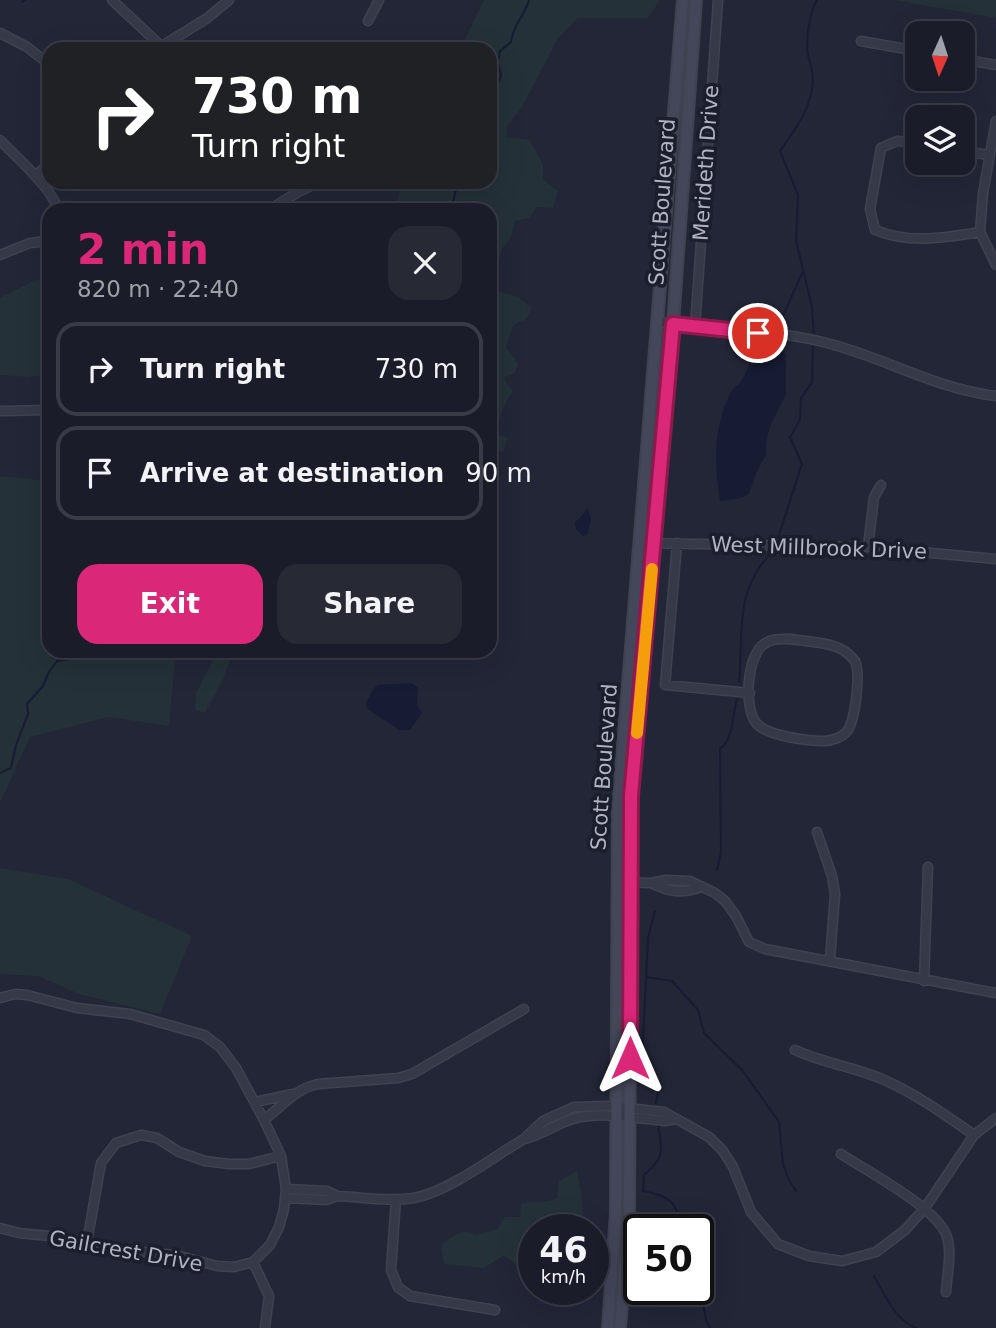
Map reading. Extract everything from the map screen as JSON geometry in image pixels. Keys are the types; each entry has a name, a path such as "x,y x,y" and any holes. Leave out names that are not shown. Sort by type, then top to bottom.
{"main road":[{"name":"Scott Boulevard","path":"608,1328 616,1213 618,809 683,0"},
{"name":"Scott Boulevard","path":"620,1328 629,1215 631,796 673,324 696,0"}],"street":[{"path":"111,0 153,42"},
{"path":"169,42 206,19 229,0"},
{"path":"368,21 379,0"},
{"name":"Merideth Drive","path":"695,327 718,0"},
{"path":"0,33 42,59"},
{"path":"861,41 905,49"},
{"path":"975,61 996,65"},
{"path":"996,121 983,193 980,232 996,265"},
{"path":"0,140 42,185"},
{"path":"905,142 897,141 881,148 870,209 875,230 908,239 946,238 980,232"},
{"path":"975,153 989,155"},
{"path":"35,176 42,170"},
{"path":"45,189 56,203"},
{"path":"280,203 304,189"},
{"path":"0,255 30,243 42,242"},
{"path":"659,322 824,342 954,388 996,396"},
{"path":"0,411 42,410"},
{"path":"868,547 874,498 881,485"},
{"name":"West Millbrook Drive","path":"641,542 868,547 996,559"},
{"path":"677,543 665,685 750,693"},
{"path":"790,639 829,645 845,651 855,660 857,673 853,718 847,731 830,741 766,731 752,717 750,693 751,668 760,648 772,640 790,639"},
{"path":"817,832 832,876 835,894 830,960"},
{"path":"924,981 928,867"},
{"path":"617,881 651,883 666,891 687,892 701,887 715,893 724,901 749,942 765,948 996,993"},
{"path":"1,998 15,994 27,995 77,1008 130,1014 204,1035 220,1046 236,1068 281,1156 286,1194 282,1218 262,1255 253,1262 269,1296 265,1328"},
{"path":"264,1120 293,1094 306,1087 398,1078 412,1074 524,1009"},
{"path":"795,1050 882,1079 911,1093 974,1135"},
{"path":"254,1102 293,1094"},
{"path":"286,1194 326,1200 337,1196 396,1199 418,1197 443,1188 524,1139 543,1121 574,1107 591,1105 687,1123 709,1137 723,1151 733,1167 751,1212 778,1244 809,1256 842,1261 876,1252 905,1230 925,1208 974,1135 996,1118"},
{"path":"87,1242 101,1163 116,1143 141,1135 157,1138 179,1152 205,1161 229,1164 249,1164 281,1156"},
{"path":"841,1154 925,1208 938,1220 947,1237 949,1253 946,1292"},
{"path":"396,1199 391,1270 398,1287 410,1296 495,1310"},
{"name":"Gailcrest Drive","path":"0,1228 123,1250 176,1255 217,1266 234,1267 253,1262"}],"shaded area":[{"path":"484,0 660,0 648,18 578,18 558,38 522,107 507,126 507,137 530,140 543,165 543,180 558,191 553,208 537,207 529,218 515,221 511,237 501,250 497,273 497,203 396,203 400,189 497,189 497,42 463,42"},
{"path":"894,0 996,0 996,18"},
{"path":"42,279 42,375 0,375 0,298"},
{"path":"497,291 518,297 532,308 526,319 513,325 506,347 518,364 515,373 503,378 513,391 497,425"},
{"path":"497,434 508,438 503,452 497,451"},
{"path":"0,476 40,480 42,478 42,658 182,658 175,661 169,726 109,717 30,737 0,803"},
{"path":"214,658 231,658 205,713 195,710 196,693"},
{"path":"0,868 68,879 192,936 160,1014 79,994 38,976 0,974"},
{"path":"577,1171 582,1214 520,1214 521,1204 557,1198 559,1181"},
{"path":"505,1217 518,1217 518,1266 504,1255 484,1268 444,1264 441,1246 453,1236 461,1232 476,1235 498,1229"}],"water":[{"path":"760,346 775,346 786,354 786,394 770,426 766,455 749,493 742,498 720,501 716,445 721,418 731,392 742,380"},
{"path":"588,508 591,519 587,535 583,536 576,529 575,523"},
{"path":"411,683 418,688 417,705 422,713 410,730 399,730 368,709 366,703 374,688 379,685"}],"waterway":[{"path":"497,86 501,75 498,63 500,51 511,42 529,0"},
{"path":"814,335 812,307 796,240 798,195 780,151 810,99 813,79 807,51 808,36 817,0"},
{"path":"453,203 456,189"},
{"path":"778,327 803,271"},
{"path":"777,541 802,464 790,437 800,420 801,398 812,382 813,346"},
{"path":"739,682 741,628 746,596 761,565 774,550"},
{"path":"0,773 11,768 16,745 28,714 27,704 43,686 57,661 77,658"},
{"path":"717,870 721,852 720,749 728,739 737,699"},
{"path":"655,911 648,938 642,1061 658,1092 656,1103"},
{"path":"646,977 672,981 698,1010 704,1033 743,1071 779,1122 783,1164 796,1191"},
{"path":"658,1125 661,1153 656,1163 644,1175 643,1191 667,1198 678,1214"},
{"path":"874,1276 896,1313 916,1328"},
{"path":"703,1305 710,1328"}],"slow traffic":[{"path":"637,733 652,569"}],"route":[{"path":"630,1058 631,796 673,324 758,333"}]}
